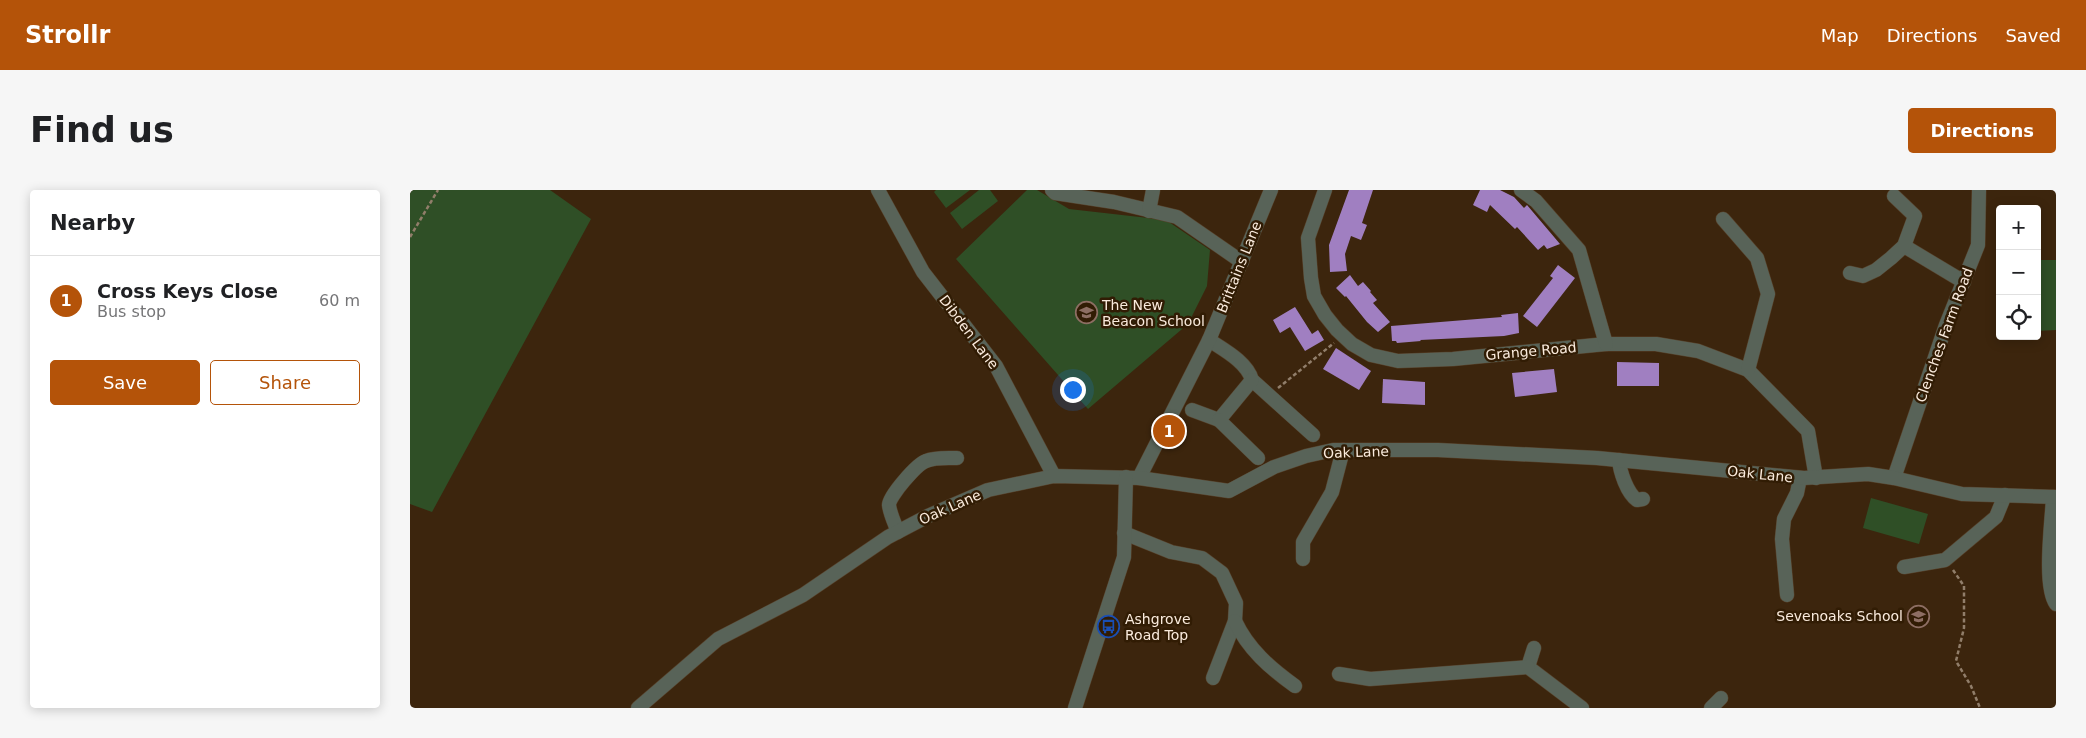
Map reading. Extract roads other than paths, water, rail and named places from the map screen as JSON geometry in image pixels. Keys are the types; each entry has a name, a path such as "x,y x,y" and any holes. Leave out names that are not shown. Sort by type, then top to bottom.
{"street":[{"name":"Dibden Lane","path":"878,190 923,272 996,366 1054,476"},
{"path":"1052,190 1055,193 1114,202 1177,217 1242,262"},
{"path":"1149,210 1153,190"},
{"name":"Brittains Lane","path":"1132,477 1209,340 1271,190"},
{"name":"Grange Road","path":"1325,190 1308,238 1314,296 1325,315 1352,344 1371,355 1398,361 1453,359 1606,344 1656,344 1691,349 1748,370 1808,431 1816,478"},
{"path":"1521,190 1536,201 1578,250 1606,344"},
{"name":"Clenches Farm Road","path":"1894,478 1946,325 1978,245 1979,190"},
{"path":"1850,273 1863,276 1876,270 1904,246 1915,216 1894,196"},
{"path":"1723,219 1757,258 1768,294 1748,370"},
{"path":"1904,246 1964,282"},
{"path":"1209,340 1243,365 1251,374 1252,380 1271,394 1313,434"},
{"path":"1219,420 1252,380"},
{"path":"1192,410 1219,420 1258,458"},
{"name":"Oak Lane","path":"638,708 718,639 802,594 898,532 928,516 988,490 1054,476 1132,477 1229,491 1274,467 1306,456 1333,450 1438,450 1619,460 1800,478 1868,474 1962,494 2055,497"},
{"path":"1303,559 1303,542 1332,492 1343,450"},
{"path":"898,532 889,507 889,502 894,494 924,461 957,458"},
{"path":"1619,460 1620,470 1632,496 1637,500 1643,499"},
{"path":"1075,708 1124,556 1124,533 1132,477"},
{"path":"1787,595 1782,540 1784,519 1797,494 1800,478"},
{"path":"1904,567 1945,560 1996,517 2005,496"},
{"path":"2055,497 2050,579 2052,598 2056,604"},
{"path":"1124,533 1171,552 1202,558 1222,573 1236,603 1235,621 1213,678"},
{"path":"1235,621 1254,651 1295,686"},
{"path":"1528,667 1534,648"},
{"path":"1339,674 1370,680 1528,667 1582,708"},
{"path":"1711,708 1722,698"}],"place":[{"name":"The New Beacon School","path":"1086,313"},
{"name":"Cross Keys Close","path":"1169,431"},
{"name":"Sevenoaks School","path":"1919,616"},
{"name":"Ashgrove Road Top","path":"1109,627"}]}
